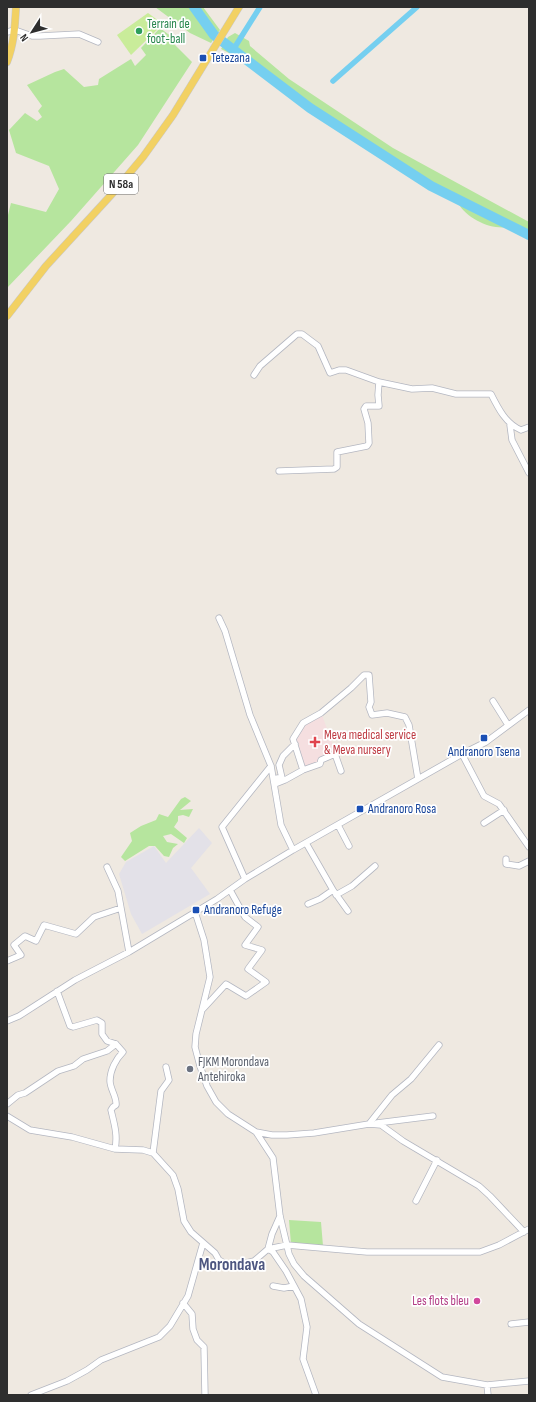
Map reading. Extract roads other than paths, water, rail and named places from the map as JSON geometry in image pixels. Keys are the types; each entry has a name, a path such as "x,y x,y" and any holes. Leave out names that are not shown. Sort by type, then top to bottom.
{"main road":[{"path":"7,62 12,49 16,7"},
{"name":"N 58a","path":"7,316 46,266 112,194 143,157 173,115 239,7"},
{"path":"7,311 19,300"}],"street":[{"path":"7,37 15,30"},
{"path":"7,32 15,30 32,36 79,34 98,42"},
{"path":"254,375 260,366 297,334 300,334 318,346 330,373 346,370 379,382 412,389 428,388 456,394 492,394 498,408 510,425 512,440 529,473"},
{"path":"279,471 334,469 337,467 337,452 367,446 369,443 368,423 364,409 366,406 379,406 379,382"},
{"path":"510,425 521,430 529,427"},
{"path":"219,618 225,631 250,715 271,766 281,824 293,850"},
{"path":"303,770 293,739 303,723 321,713 352,688 364,675 369,675 370,707 372,715 387,713 405,717 409,725 418,779"},
{"path":"493,701 508,725"},
{"path":"7,1021 19,1016 57,991 129,952 293,850 462,754 486,742 529,710"},
{"path":"274,784 277,778 282,778 279,765 283,756 295,744"},
{"path":"274,784 303,770 320,764 321,760 334,754 341,771"},
{"path":"462,754 484,796 499,804 528,844"},
{"path":"245,879 222,827 271,766"},
{"path":"484,823 504,810"},
{"path":"338,825 349,846"},
{"path":"306,843 336,895 348,911"},
{"path":"506,859 506,864 519,866 529,861"},
{"path":"336,895 352,886 375,866"},
{"path":"107,867 118,891 129,952"},
{"path":"203,1010 226,984 246,996 266,982 248,969 262,950 245,946 258,927 245,916 230,890"},
{"path":"308,904 320,899 333,890"},
{"path":"7,961 21,955 14,945 25,936 36,941 44,925 76,934 94,917 121,908"},
{"path":"195,912 204,940 210,977 196,1034 195,1047 207,1086 216,1102 228,1114 256,1132 272,1135 314,1133 433,1116"},
{"path":"57,991 70,1026 73,1027 98,1020 102,1023 102,1034 107,1041 116,1044 123,1052 115,1061 110,1080 116,1101 116,1106 111,1110 116,1128 115,1149"},
{"path":"7,1104 18,1095 25,1093 58,1071 74,1066 83,1059 107,1051 116,1044"},
{"path":"369,1124 392,1095 411,1079 440,1045"},
{"path":"153,1152 162,1091 169,1080 166,1068"},
{"path":"7,1116 30,1130 72,1137 115,1149 143,1150 153,1152 173,1175 178,1189 184,1221 191,1232 215,1252 219,1260 228,1265 238,1265 254,1261 268,1249 287,1245 367,1252 480,1252 526,1230 479,1186 403,1141 381,1125 369,1124"},
{"path":"256,1132 273,1158 280,1216 289,1254 299,1270 359,1324 442,1377 487,1385 529,1381"},
{"path":"416,1201 437,1160"},
{"path":"268,1249 272,1234 280,1216"},
{"path":"31,1395 67,1381 101,1360 159,1337 170,1326 188,1296 203,1243"},
{"path":"268,1249 273,1252 286,1271 301,1299 307,1327 303,1359 316,1395"},
{"path":"273,1286 284,1288 294,1286"},
{"path":"184,1303 192,1314 193,1329 197,1340 204,1347 205,1395"},
{"path":"511,1324 529,1322"},
{"path":"487,1385 488,1395"}],"waterway":[{"path":"194,7 214,35 310,108 431,186 529,235"},
{"path":"233,50 260,7"},
{"path":"333,81 417,7"}],"place":[{"name":"Terrain de foot-ball","path":"139,31"},
{"name":"Tetezana","path":"203,58"},
{"name":"Andranoro Tsena","path":"484,738"},
{"name":"Meva medical service & Meva nursery","path":"315,742"},
{"name":"Andranoro Rosa","path":"360,809"},
{"name":"Andranoro Refuge","path":"196,910"},
{"name":"FJKM Morondava Antehiroka","path":"190,1069"},
{"name":"Les flots bleu","path":"477,1301"}],"district":[{"name":"Morondava","path":"232,1265"}]}
